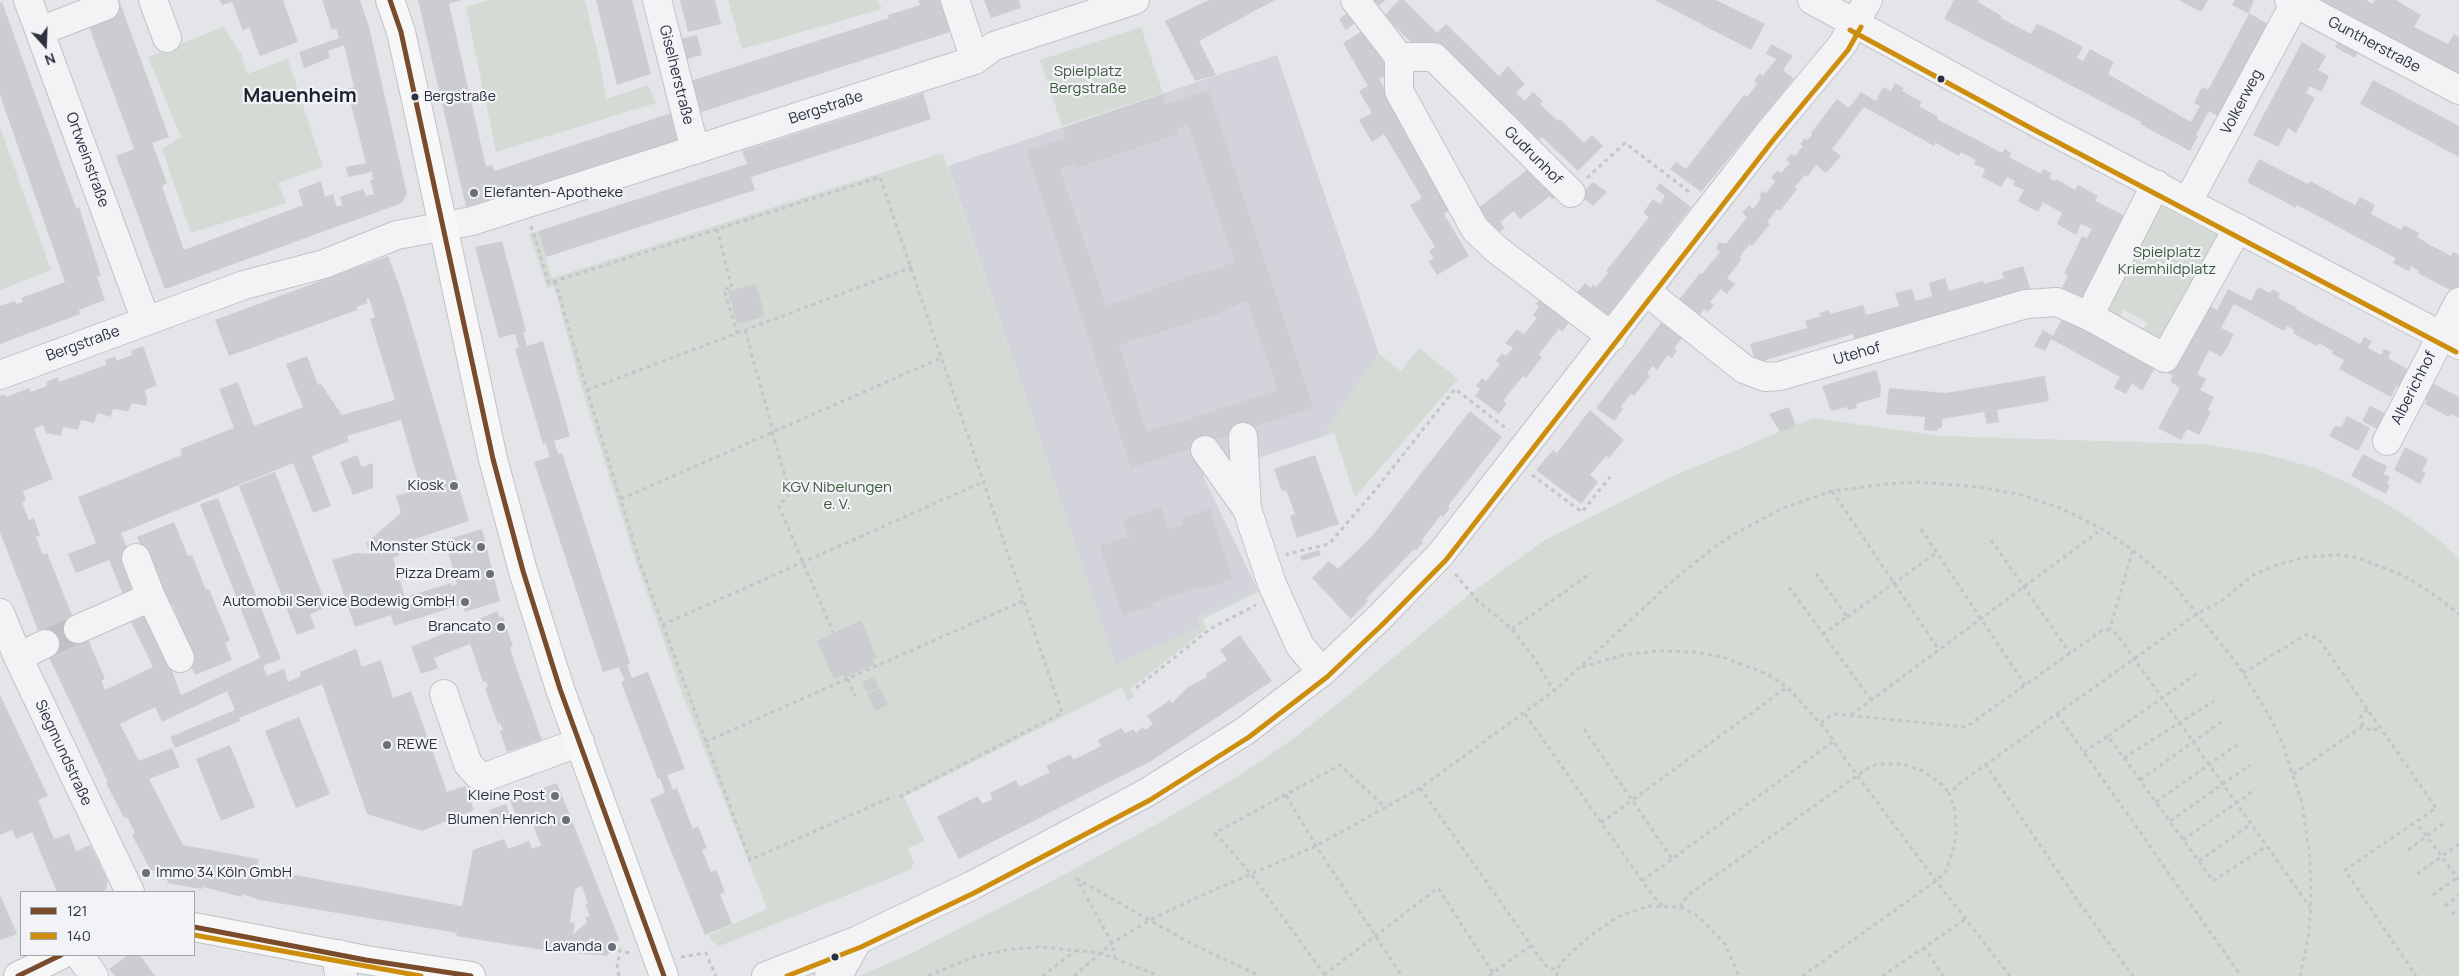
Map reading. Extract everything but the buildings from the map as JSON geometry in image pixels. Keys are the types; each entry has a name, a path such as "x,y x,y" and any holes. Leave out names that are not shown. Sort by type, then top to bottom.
{"main road":[{"path":"390,0 401,32 493,459 526,580 560,689 664,976"},
{"path":"195,927 341,965 471,976"},
{"path":"18,976 58,956"}],"street":[{"name":"Ortweinstraße","path":"28,0 146,321"},
{"path":"153,0 167,38"},
{"name":"Giselherstraße","path":"657,0 695,150"},
{"path":"955,0 975,60"},
{"name":"Bergstraße","path":"0,375 244,286 324,264 397,235 472,221 695,150 975,60 994,46 1135,0"},
{"path":"1355,0 1399,57 1399,91 1475,229 1496,249 1612,337"},
{"path":"1812,0 2450,340"},
{"path":"766,976 858,940 971,886 1146,793 1245,731 1322,672 1379,618 1440,555 1612,337 1768,134 1842,45 1868,0"},
{"name":"Guntherstraße","path":"2292,2 2459,90"},
{"name":"Volkerweg","path":"2188,201 2292,2"},
{"path":"40,31 105,6"},
{"name":"Gudrunhof","path":"1399,57 1434,57 1571,194"},
{"path":"2090,316 2156,184"},
{"name":"Utehof","path":"1647,292 1744,369 1765,378 1780,376 2026,304 2057,302 2090,316 2165,358 2238,228"},
{"name":"Alberichhof","path":"2387,441 2450,340 2459,302"},
{"path":"1243,437 1247,509 1277,596 1300,646 1322,672"},
{"path":"1205,450 1247,509"},
{"path":"136,558 151,597 180,658"},
{"path":"78,629 151,597"},
{"name":"Siegmundstraße","path":"0,613 18,657 130,891"},
{"path":"18,657 45,644"},
{"path":"444,694 468,764 479,776 496,773 580,742"},
{"path":"829,976 841,970 858,940"},
{"path":"80,956 94,976"}],"path":[{"name":"Gudrunhof","path":"1571,194 1625,143 1710,208"},
{"path":"524,204 549,283 880,177 943,357 1062,713 896,797 750,860 662,625 587,390 556,281"},
{"path":"717,229 732,288 724,290 737,333"},
{"path":"587,390 912,267"},
{"path":"744,330 790,493 778,506 833,632"},
{"path":"621,499 943,357"},
{"path":"1288,561 1287,554 1329,544 1372,494 1456,389 1582,512 1610,476"},
{"path":"662,625 985,481"},
{"path":"1074,976 1112,943 1150,920 1316,846 1420,788 1525,714 1554,691 1675,578 1716,546 1783,508 1832,491 1916,482 1980,487 2022,495 2063,508 2102,528 2133,550 2172,583 2198,614 2243,673 2270,717 2293,774 2306,828 2310,858 2311,908 2308,939 2300,976"},
{"path":"1832,491 1939,650"},
{"path":"1850,715 2102,528"},
{"path":"1921,530 2025,685"},
{"path":"1991,540 2070,653"},
{"path":"2109,631 2133,550"},
{"path":"1823,634 1936,553"},
{"path":"1440,555 1478,601 1512,629 1535,660 1554,691"},
{"path":"1949,793 1985,764 2198,614 2223,600 2263,570 2291,560 2337,555 2370,562 2402,575 2429,591 2459,614"},
{"path":"1512,629 1591,573"},
{"path":"1816,573 1847,616"},
{"path":"1788,587 1871,700"},
{"path":"1136,688 1210,630 1237,614 1277,596"},
{"path":"705,742 1025,600"},
{"path":"1820,723 1833,714 1966,727 2104,629 2116,633 2136,658 2311,908"},
{"path":"2243,673 2302,637 2307,635 2318,638 2436,808 2345,870 2416,976"},
{"path":"1581,667 1624,655 1659,650 1693,652 1722,657 1749,666 1787,687 1834,741 1936,881 2010,976"},
{"path":"2084,752 2198,672"},
{"path":"848,679 855,696"},
{"path":"1601,823 1787,687"},
{"path":"2124,758 2214,701"},
{"path":"2367,709 2360,718 2362,726 2371,731 2380,728"},
{"path":"1525,714 1642,881 1663,906"},
{"path":"2057,714 2241,976"},
{"path":"2140,780 2225,719"},
{"path":"2293,774 2362,726"},
{"path":"1584,729 1672,859"},
{"path":"2108,736 2213,881 2267,846"},
{"path":"1642,881 1834,741"},
{"path":"2156,802 2237,745"},
{"path":"1680,908 1688,895 1858,774 1878,764 1903,764 1923,771 1942,784 1949,793 1955,811 1955,843 1946,871 1936,881 1802,976"},
{"path":"1985,764 2080,904 2133,976"},
{"path":"1386,808 1340,765 1215,833 1251,874 1324,976 1438,888 1493,973"},
{"path":"2170,821 2250,765"},
{"path":"1420,788 1544,965 1551,969 1557,969"},
{"path":"2184,840 2256,789"},
{"path":"1286,795 1316,846 1402,976"},
{"path":"2408,850 2444,823"},
{"path":"2199,861 2251,824"},
{"path":"2420,826 2458,878 2433,895"},
{"path":"2417,874 2459,844"},
{"path":"1115,959 1112,943 1076,879 1192,944 1260,976"},
{"path":"2445,906 2459,895"},
{"path":"1557,976 1557,969 1565,958 1590,936 1617,917 1641,908 1663,906 1680,908 1698,916 1718,935 1730,954 1739,976"},
{"path":"2452,914 2459,909"},
{"path":"1882,976 1966,919"},
{"path":"1488,976 1530,946"},
{"path":"928,976 969,958 1012,949 1040,947 1101,953 1159,976"},
{"path":"1924,948 1943,976"},
{"path":"619,976 617,968 620,950"},
{"path":"1042,976 1077,950"},
{"path":"706,953 716,976"}],"shaded area":[{"path":"1277,55 1379,354 1322,437 1203,476 1258,590 1198,618 1200,627 1115,666 948,166"}],"green space":[{"path":"488,0 585,0 600,63 606,99 648,85 656,103 496,152 466,7"},
{"path":"728,0 878,0 882,9 742,49"},
{"path":"223,27 241,53 247,74 288,59 323,167 278,183 286,203 191,233 162,149 181,137 148,57"},
{"name":"Spielplatz Bergstraße","path":"1141,27 1163,93 1062,126 1040,60"},
{"path":"0,127 51,270 0,290"},
{"name":"KGV Nibelungen e. V.","path":"943,153 1115,665 1200,627 1198,618 1257,590 1259,592 1203,619 1206,629 1130,689 1135,696 1128,701 1122,687 904,797 925,841 908,848 914,863 910,870 719,946 713,942 709,935 767,909 682,693 636,562 580,383 554,286 547,288 529,234 538,231 552,278"},
{"name":"Spielplatz Kriemhildplatz","path":"2156,203 2223,238 2171,333 2158,341 2137,336 2148,323 2124,310 2117,319 2106,318 2111,286"},
{"path":"1419,348 1458,379 1355,497 1334,433 1322,437 1379,354 1401,371"},
{"path":"1813,418 1941,436 2201,444 2261,453 2315,468 2352,485 2395,509 2436,537 2459,559 2459,976 859,976 908,955 1056,879 1232,780 1290,741 1471,593 1545,540 1671,477"}],"tunnel":[{"path":"45,644 78,629"}],"transit line":[{"name":"121","path":"390,0 401,32 493,459 523,571 560,689 664,976"},
{"name":"140","path":"787,976 861,947 974,893 1150,800 1249,737 1327,677 1446,560 1774,139 1848,50 1861,27"},
{"name":"140","path":"1850,30 2040,133 2456,352"},
{"name":"121","path":"195,927 366,960 471,976"},
{"name":"140","path":"195,935 421,976"},
{"name":"121","path":"18,976 59,956"}],"place":[{"name":"Bergstraße","path":"415,97"},
{"name":"Elefanten-Apotheke","path":"474,193"},
{"name":"Kiosk","path":"454,486"},
{"name":"Monster Stück","path":"481,547"},
{"name":"Pizza Dream","path":"490,574"},
{"name":"Automobil Service Bodewig GmbH","path":"465,602"},
{"name":"Brancato","path":"501,627"},
{"name":"REWE","path":"387,745"},
{"name":"Kleine Post","path":"555,796"},
{"name":"Blumen Henrich","path":"566,820"},
{"name":"Immo 34 Köln GmbH","path":"146,873"},
{"name":"Lavanda","path":"612,947"}],"district":[{"name":"Mauenheim","path":"300,96"}]}
